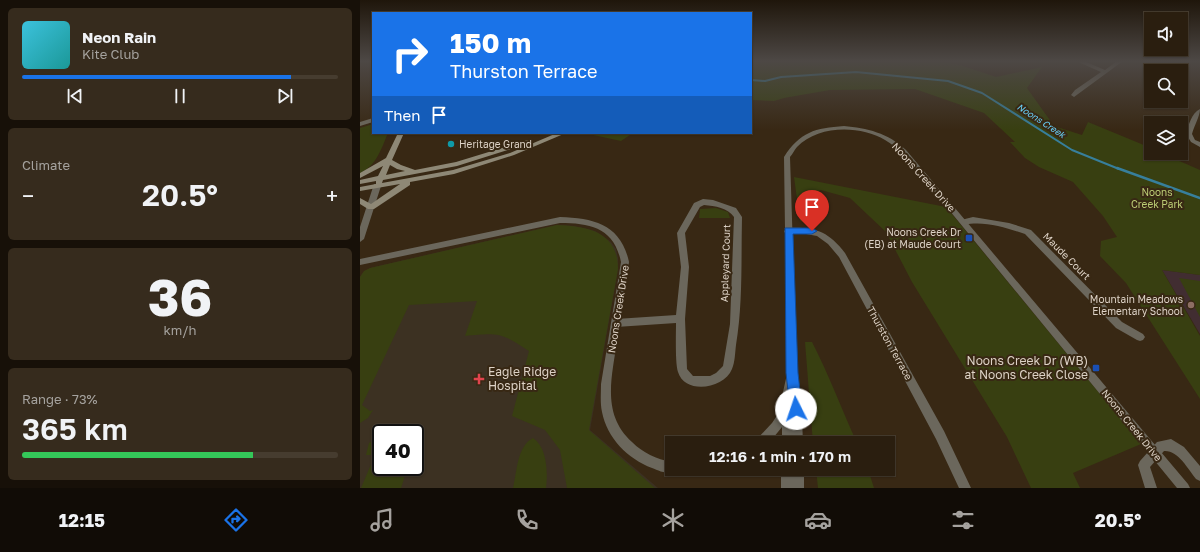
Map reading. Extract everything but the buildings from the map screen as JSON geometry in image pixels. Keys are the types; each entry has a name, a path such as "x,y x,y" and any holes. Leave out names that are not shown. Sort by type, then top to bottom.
{"main road":[{"path":"378,183 401,134"},
{"path":"360,189 416,172 485,157 547,134"},
{"path":"360,182 378,183 411,180 454,172 512,154 561,134"},
{"path":"388,160 399,167 416,172"},
{"path":"360,176 388,160"},
{"path":"360,201 371,207 411,180"}],"street":[{"path":"1074,95 1077,91 1088,84"},
{"path":"1200,111 1193,120 1189,134 1193,141 1200,145"},
{"path":"360,124 372,120"},
{"name":"Noons Creek Drive","path":"798,436 796,394 792,373 787,157 791,148 816,132 840,128 869,131 892,140 909,157 1184,488"},
{"path":"360,239 378,183"},
{"name":"Appleyard Court","path":"702,202 712,203 733,210 738,217 735,324 728,368 720,376 711,381 691,381 682,370 680,319 686,267 681,233 697,205 702,202"},
{"name":"Noons Creek Drive","path":"360,262 546,222 572,220 591,223 611,234 620,243 625,255 625,270 606,384 608,415 616,431 627,446 654,463 665,466"},
{"name":"Maude Court","path":"964,222 973,220 1009,226 1028,232 1119,326 1140,337"},
{"name":"Thurston Terrace","path":"788,231 807,230 820,234 834,245 842,256 940,435 965,488"},
{"path":"616,323 680,319"},
{"path":"769,436 784,412 792,373"},
{"path":"787,436 788,392"},
{"path":"1151,488 1144,465 1161,446 1171,445 1180,451 1200,475"},
{"path":"787,488 790,476"},
{"path":"794,476 798,488"}],"shaded area":[{"name":"Eagle Ridge Hospital","path":"557,225 574,226 595,231 611,242 616,249 618,269 590,430 658,488 360,488 360,277 370,268"},
{"name":"Mountain Meadows Elementary School","path":"1162,270 1200,275 1200,334"}],"green space":[{"name":"Noons Creek Park","path":"752,84 1030,84 1027,88 1054,126 1082,135 1088,122 1144,145 1144,160 1177,160 1200,170 1200,275 1162,270 1200,336 1200,399 1126,283 1100,256 1101,241 1117,237 1103,216 1073,182 1039,167 1025,158 1010,142 1015,142 984,113 915,89 830,90 774,101 752,100"},
{"path":"372,124 372,134 388,134 381,151 371,166 360,173 360,128"},
{"path":"589,134 632,134 621,141"},
{"path":"794,177 946,207 1141,444 1073,473 1080,488 1031,488 1007,437 912,282 886,232 850,198 821,190 807,196 803,222 800,221"},
{"path":"716,208 728,212 730,218 699,218 700,209"},
{"path":"557,225 580,227 599,234 607,239 613,247 617,257 618,269 589,430 655,488 567,488 560,450 545,430 512,416 529,351 512,340 498,335 485,334 465,336 477,301 409,305 362,405 370,411 373,410 368,418 360,423 360,277 364,271 370,268"},
{"path":"1179,278 1200,281 1200,317"},
{"path":"805,342 812,342 854,436 812,436"},
{"path":"533,438 541,447 546,460 546,488 513,488 518,460 524,447"},
{"path":"372,441 372,455 366,455 369,443"},
{"path":"372,462 372,476 405,476 401,488 361,488"},
{"path":"817,476 870,476 874,488 818,488"}],"waterway":[{"name":"Noons Creek","path":"956,84 982,93 1072,150 1119,169"},
{"name":"Noons Creek","path":"1117,168 1200,198"}],"place":[{"name":"Heritage Grand","path":"451,144"},
{"name":"Noons Creek Dr (EB) at Maude Court","path":"969,238"},
{"name":"Mountain Meadows Elementary School","path":"1191,305"},
{"name":"Noons Creek Dr (WB) at Noons Creek Close","path":"1096,368"},
{"name":"Eagle Ridge Hospital","path":"479,379"}],"route":[{"path":"796,409 796,394 792,373 788,231 812,231"}]}
